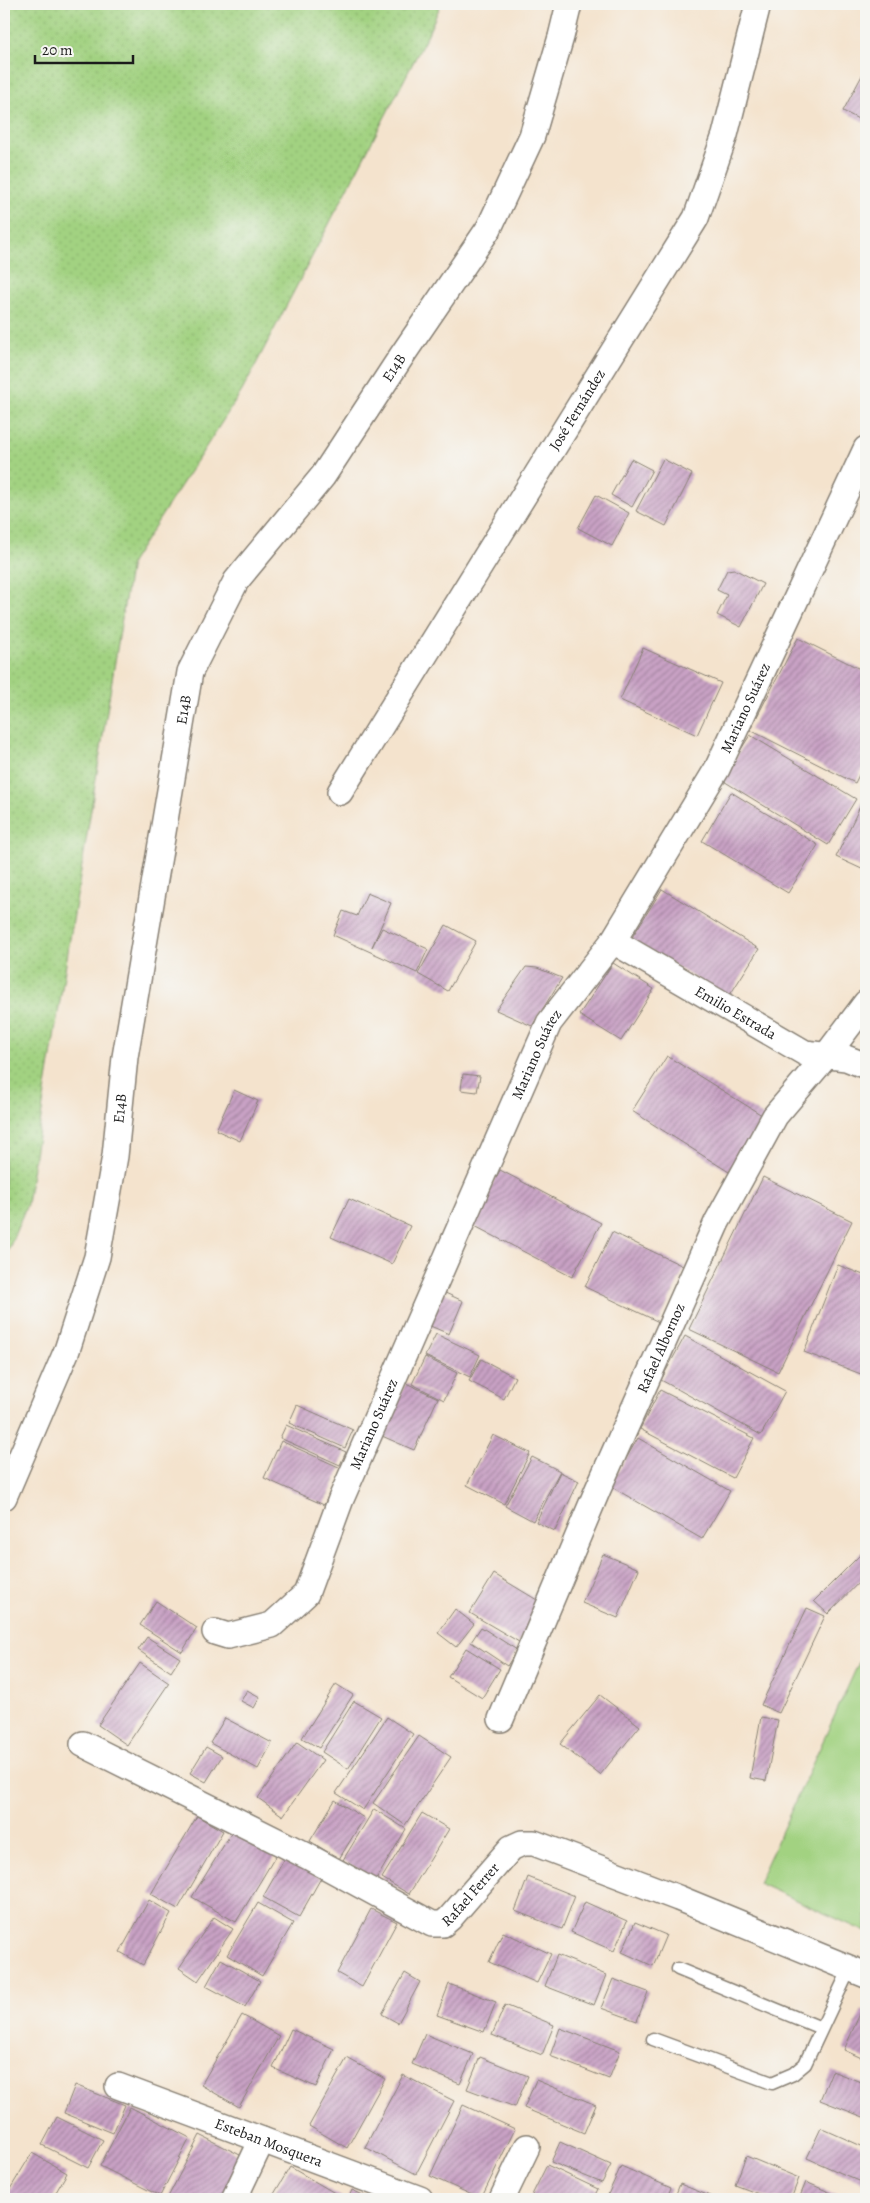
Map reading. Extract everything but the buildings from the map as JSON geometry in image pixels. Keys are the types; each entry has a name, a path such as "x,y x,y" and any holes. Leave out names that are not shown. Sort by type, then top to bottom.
{"street":[{"name":"E14B","path":"4,1497 67,1350 97,1257 115,1156 125,1057 190,672 236,580 323,476 402,354 489,228 532,136 569,4"},
{"name":"José Fernández","path":"340,792 696,218 725,135 758,4"},
{"name":"Mariano Suárez","path":"215,1632 228,1636 272,1625 306,1594 341,1499 549,1023 613,941 717,769 866,449"},
{"name":"Emilio Estrada","path":"613,941 805,1053 846,1058 866,1066"},
{"name":"Rafael Albornoz","path":"501,1719 598,1489 717,1222 776,1116 826,1056 866,1003"},
{"name":"Rafael Ferrer","path":"83,1744 307,1856 432,1924 443,1924 450,1918 511,1848 522,1843 534,1843 678,1898 858,1972"},
{"name":"Esteban Mosquera","path":"118,2086 420,2199"},
{"path":"234,2199 262,2140"},
{"path":"502,2199 527,2147"}],"lane":[{"path":"678,1969 821,2028"},
{"path":"653,2039 772,2083 793,2074 805,2064 821,2028 858,1972"}],"green space":[{"path":"4,4 441,4 427,36 242,391 131,563 27,1204 4,1261"},
{"path":"866,1647 866,1932 758,1883"}]}
